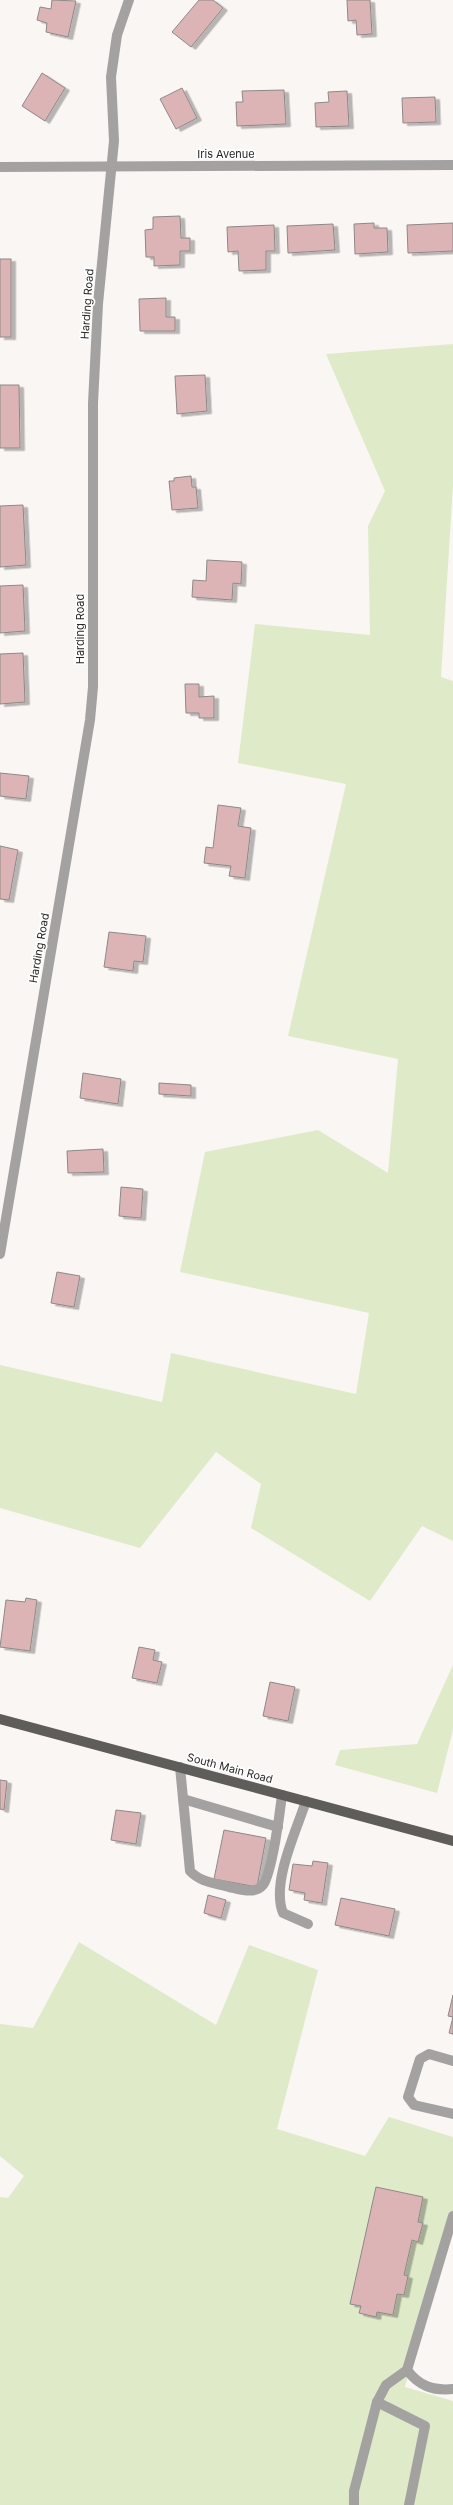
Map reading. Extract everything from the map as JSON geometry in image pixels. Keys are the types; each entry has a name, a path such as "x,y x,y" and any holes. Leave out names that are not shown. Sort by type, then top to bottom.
{"main road":[{"name":"South Main Road","path":"0,1719 453,1841"}],"street":[{"name":"Harding Road","path":"0,1254 90,720 92,686 93,403 98,304 113,167 114,140 111,77 117,35 129,0"},
{"name":"Iris Avenue","path":"0,167 453,165"},
{"path":"180,1767 190,1871 197,1878 247,1891 257,1889 264,1884 278,1827 282,1795"},
{"path":"183,1799 278,1827"},
{"path":"306,1801 279,1886 279,1904 283,1913 308,1924"},
{"path":"453,2061 429,2054 420,2059 408,2097 414,2105 453,2114"},
{"path":"354,2505 354,2491 377,2402 386,2385 407,2370 453,2216"},
{"path":"407,2370 415,2381 427,2387 453,2389"},
{"path":"377,2402 425,2426 409,2505"}],"green space":[{"path":"453,344 453,485 441,677 453,681 453,1541 422,1526 370,1601 251,1528 261,1484 216,1452 140,1548 0,1508 0,1365 162,1402 171,1353 356,1394 369,1313 180,1272 205,1152 318,1130 388,1173 398,1059 288,1036 346,784 238,763 255,624 370,635 368,526 385,491 326,354"},
{"path":"453,1665 453,1730 437,1793 335,1765 340,1750 417,1744"},
{"path":"79,1942 216,2025 249,1945 318,1970 277,2129 365,2156 389,2117 453,2137 453,2210 405,2387 453,2401 453,2505 0,2505 0,2197 8,2198 24,2176 0,2156 0,2024 33,2028"}],"building":[{"path":"52,0 76,1 68,37 46,32 47,23 37,20 40,7 51,9"},
{"path":"199,0 213,0 223,8 191,47 172,32"},
{"path":"347,0 370,0 372,34 357,35 356,20 348,21"},
{"path":"42,73 65,88 45,121 22,106"},
{"path":"182,88 197,118 176,129 160,99"},
{"path":"284,90 286,124 237,126 236,102 243,102 242,91"},
{"path":"347,91 349,126 316,127 315,103 329,102 328,92"},
{"path":"435,97 436,122 403,123 402,98"},
{"path":"180,216 181,238 190,238 190,251 180,251 180,265 154,266 154,257 146,257 145,230 153,229 153,217"},
{"path":"374,223 374,228 387,228 388,252 355,254 354,224"},
{"path":"453,223 453,251 408,253 407,225"},
{"path":"333,224 335,250 288,253 287,226"},
{"path":"274,225 275,251 266,251 266,270 239,271 238,251 228,252 227,227"},
{"path":"0,259 11,259 11,337 0,337"},
{"path":"166,298 166,317 175,317 175,331 140,331 139,299"},
{"path":"205,375 207,411 177,414 175,376"},
{"path":"0,385 19,385 20,448 0,448"},
{"path":"191,476 192,487 196,487 198,508 172,510 169,481 174,481 174,478"},
{"path":"23,505 26,565 0,567 0,506"},
{"path":"207,560 242,562 241,584 233,583 232,600 192,597 193,580 206,581"},
{"path":"23,585 25,631 0,633 0,586"},
{"path":"23,653 25,702 0,704 0,654"},
{"path":"185,684 199,684 199,697 214,696 214,718 199,718 199,713 186,713"},
{"path":"0,773 29,776 26,799 0,796"},
{"path":"218,805 241,808 238,826 251,828 245,878 229,876 231,866 204,863 206,847 213,848"},
{"path":"0,846 18,850 9,900 0,899"},
{"path":"109,932 146,936 143,962 134,961 133,971 104,967"},
{"path":"83,1073 121,1079 118,1104 80,1098"},
{"path":"159,1083 191,1085 191,1096 159,1094"},
{"path":"103,1149 104,1172 68,1173 67,1151"},
{"path":"121,1187 143,1189 141,1218 119,1216"},
{"path":"57,1272 80,1276 74,1307 51,1303"},
{"path":"26,1598 37,1600 30,1651 0,1647 6,1600 25,1602"},
{"path":"139,1647 155,1650 153,1660 162,1662 157,1683 132,1678"},
{"path":"270,1682 295,1687 288,1721 263,1716"},
{"path":"0,1780 7,1781 4,1810 0,1809"},
{"path":"116,1810 141,1813 136,1844 111,1840"},
{"path":"224,1830 266,1838 257,1887 214,1879"},
{"path":"313,1861 328,1863 322,1903 304,1900 305,1893 289,1890 293,1864 312,1866"},
{"path":"208,1895 226,1900 221,1918 204,1913"},
{"path":"341,1898 395,1909 389,1936 335,1925"},
{"path":"453,1995 453,2017 448,2016"},
{"path":"453,2017 453,2034 449,2033"},
{"path":"376,2187 423,2197 418,2222 423,2223 418,2242 412,2240 404,2275 408,2276 404,2295 397,2294 393,2315 377,2312 376,2317 359,2313 361,2306 350,2304"}]}
